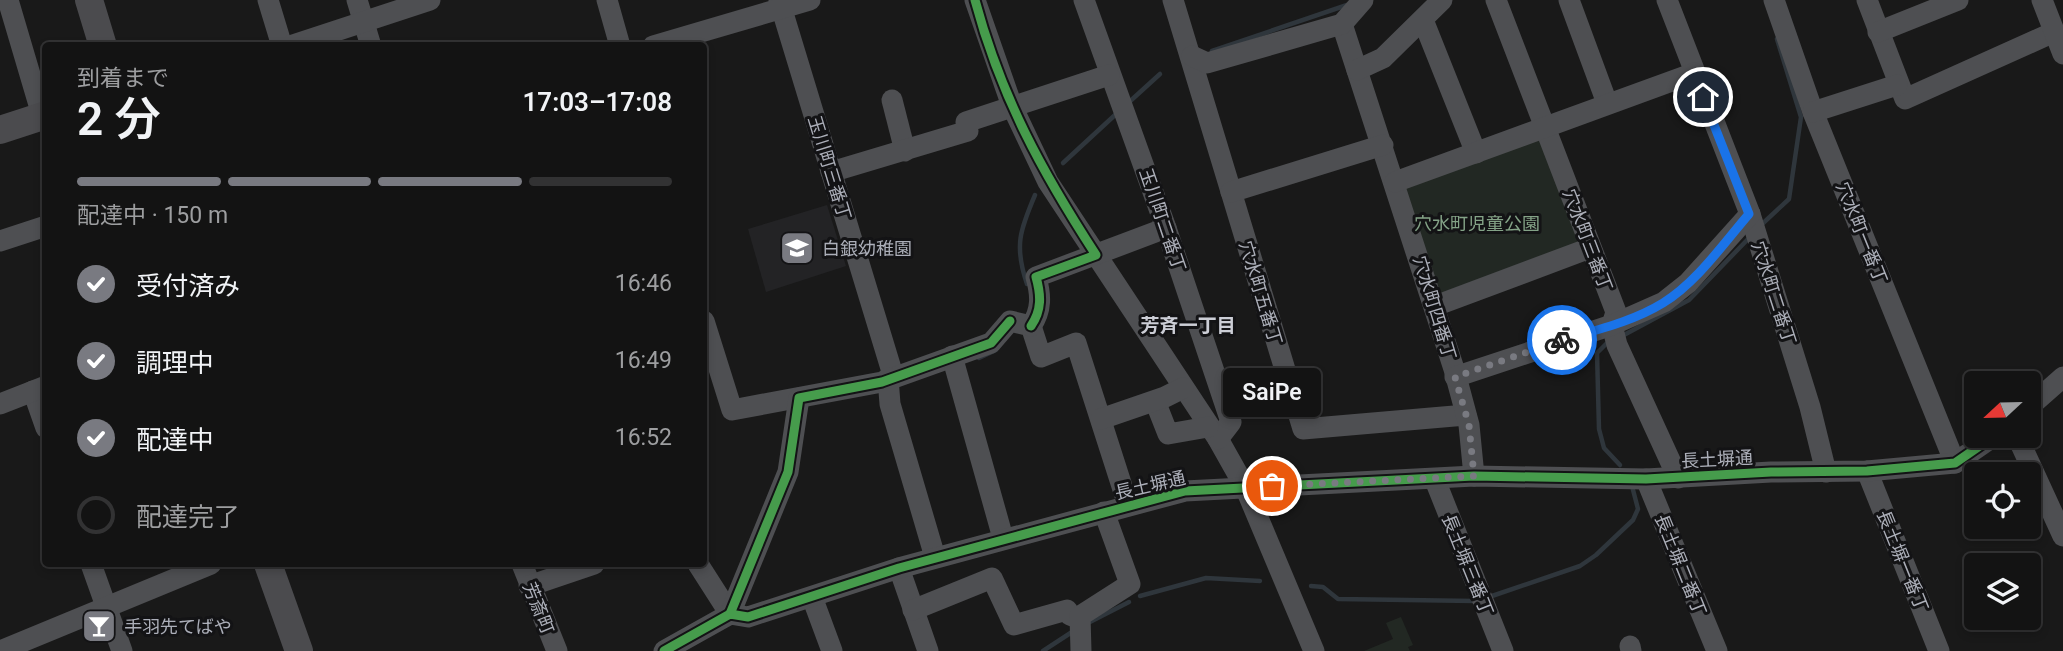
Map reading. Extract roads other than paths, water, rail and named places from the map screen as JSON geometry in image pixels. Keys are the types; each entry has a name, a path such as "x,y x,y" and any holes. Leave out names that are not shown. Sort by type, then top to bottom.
{"main road":[{"path":"89,0 102,42"},
{"path":"0,130 42,116"},
{"path":"269,567 299,651"}],"street":[{"path":"8,0 42,109"},
{"path":"268,0 281,42"},
{"path":"357,0 370,42"},
{"path":"302,42 429,0"},
{"path":"607,0 620,42"},
{"path":"665,42 780,4 810,0"},
{"path":"975,0 1012,106 1048,182 1213,433 1245,487 1314,651"},
{"name":"玉川町二番丁","path":"1084,0 1166,228 1231,422 1213,433"},
{"name":"穴水町五番丁","path":"1173,0 1303,429 1466,415"},
{"path":"1192,56 1207,63 1342,24 1363,0"},
{"path":"1357,70 1383,58 1442,0"},
{"name":"穴水町三番丁","path":"1496,0 1616,312 1612,325 1617,345 1678,478"},
{"path":"1569,0 1607,103"},
{"name":"穴水町二番丁","path":"1667,0 1749,214 1806,395 1826,472"},
{"name":"穴水町一番丁","path":"1774,0 1813,112 1955,463"},
{"path":"1867,0 1897,85 1905,99 2054,32"},
{"path":"2042,0 2063,54"},
{"path":"1878,32 1944,3"},
{"name":"玉川町三番丁","path":"780,4 890,377 890,404 935,557"},
{"path":"1423,20 1476,153"},
{"name":"穴水町四番丁","path":"1342,24 1435,306 1466,415 1474,476"},
{"path":"1395,182 1694,73"},
{"path":"831,173 968,131 966,122 1109,75"},
{"path":"1813,112 1897,85"},
{"path":"892,100 905,151"},
{"path":"1231,192 1382,145"},
{"path":"1455,377 1612,325 1664,302 1688,283 1749,214"},
{"path":"0,241 42,227"},
{"path":"707,331 732,410 799,398 890,377 991,343 1010,321 1024,324 1038,315 1041,293 1036,277 1166,228"},
{"path":"1435,306 1590,248"},
{"path":"1024,324 1041,356 1076,343 1128,505"},
{"path":"952,356 1003,538"},
{"path":"2041,396 2063,377"},
{"path":"1101,419 1155,401 1183,388"},
{"path":"0,404 39,389"},
{"path":"730,614 788,472 799,398"},
{"path":"1155,401 1168,434 1213,433"},
{"name":"長土塀通","path":"664,651 730,614 748,617 935,557 1185,491 1474,476 1646,479 1867,471 1955,463 1977,448"},
{"path":"2023,448 2063,536"},
{"name":"長土塀一番丁","path":"1867,471 1940,651"},
{"name":"長土塀二番丁","path":"1646,479 1717,651"},
{"name":"長土塀三番丁","path":"1435,480 1503,651"},
{"path":"1080,619 1130,584 1104,512"},
{"path":"92,567 122,651"},
{"path":"0,651 204,567"},
{"name":"芳斎町","path":"523,567 557,651"},
{"path":"530,586 585,567"},
{"path":"700,567 730,614"},
{"path":"899,568 928,651"},
{"path":"913,610 992,578 1014,625 1041,620 1067,610 1070,615 1080,619"},
{"path":"812,597 832,651"},
{"path":"1080,619 1081,651"}],"waterway":[{"path":"1212,51 1347,5"},
{"path":"1760,226 1789,199 1801,117 1777,39"},
{"path":"1127,104 1160,74"},
{"path":"1063,163 1115,115"},
{"path":"1027,284 1021,259 1020,238 1035,195"},
{"path":"1622,336 1689,300 1749,238"},
{"path":"1609,341 1597,353 1599,429 1604,448 1620,465"},
{"path":"979,358 996,350"},
{"path":"1489,597 1580,566 1596,555 1633,520 1638,509 1632,486"},
{"path":"1140,596 1206,578 1260,581"},
{"path":"1311,586 1323,587 1338,599 1475,601"},
{"path":"1086,624 1129,602"},
{"path":"1043,651 1072,632"}],"place":[{"name":"白銀幼稚園","path":"797,248"},
{"name":"SaiPe","path":"1272,486"},
{"name":"手羽先てばや","path":"99,626"}],"district":[{"name":"芳斉一丁目","path":"1188,325"}],"park label":[{"name":"穴水町児童公園","path":"1477,223"}]}
